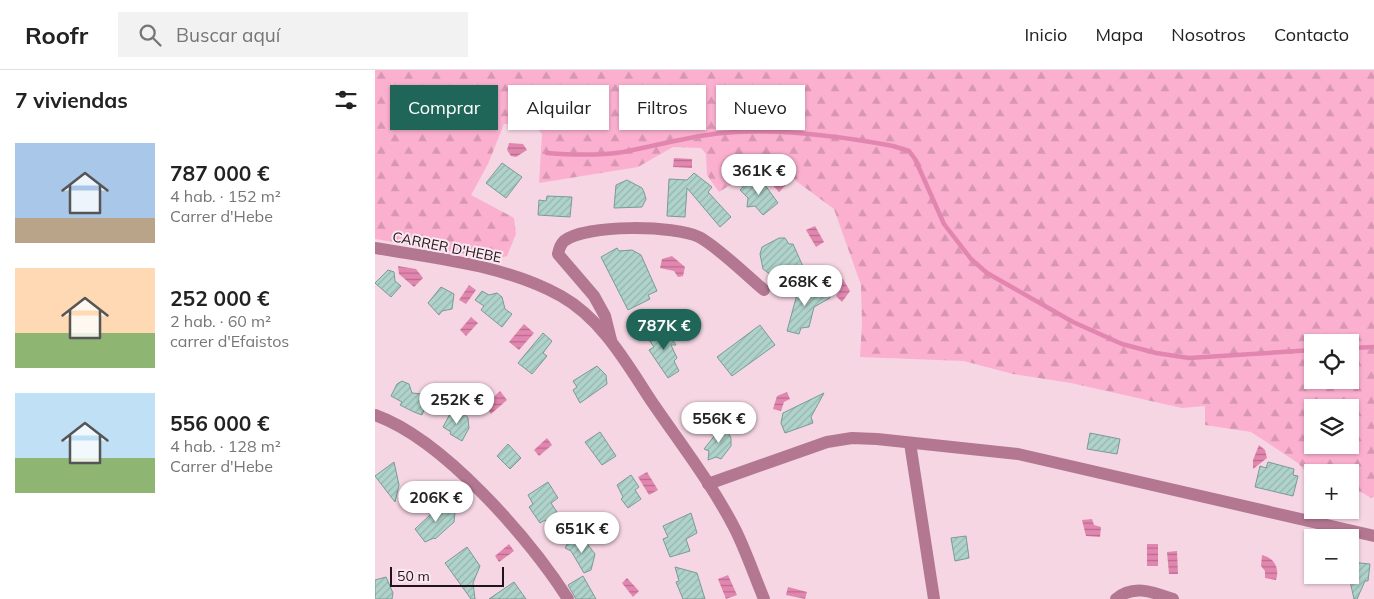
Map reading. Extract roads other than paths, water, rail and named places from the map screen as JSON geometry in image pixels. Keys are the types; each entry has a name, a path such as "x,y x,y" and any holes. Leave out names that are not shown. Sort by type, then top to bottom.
{"street":[{"path":"611,341 605,316 594,296 558,254 559,247 570,238 592,231 608,229 686,232 700,238 764,290"},
{"name":"CARRER D'HEBE","path":"375,248 480,266 542,287 579,308 611,341 708,484 735,529 763,599"},
{"path":"375,415 405,430 456,468 532,547 568,599"},
{"path":"708,484 827,442 861,438 1018,454 1374,536"},
{"path":"910,443 934,599"},
{"path":"1115,599 1123,593 1144,590 1173,599"}],"waterway":[{"path":"547,153 585,155 613,153 698,136 744,132 787,132 893,146 909,151 915,159 944,224 971,259 987,273 1073,322 1122,344 1156,353 1189,358 1304,351"},
{"path":"1359,348 1374,347"}]}
